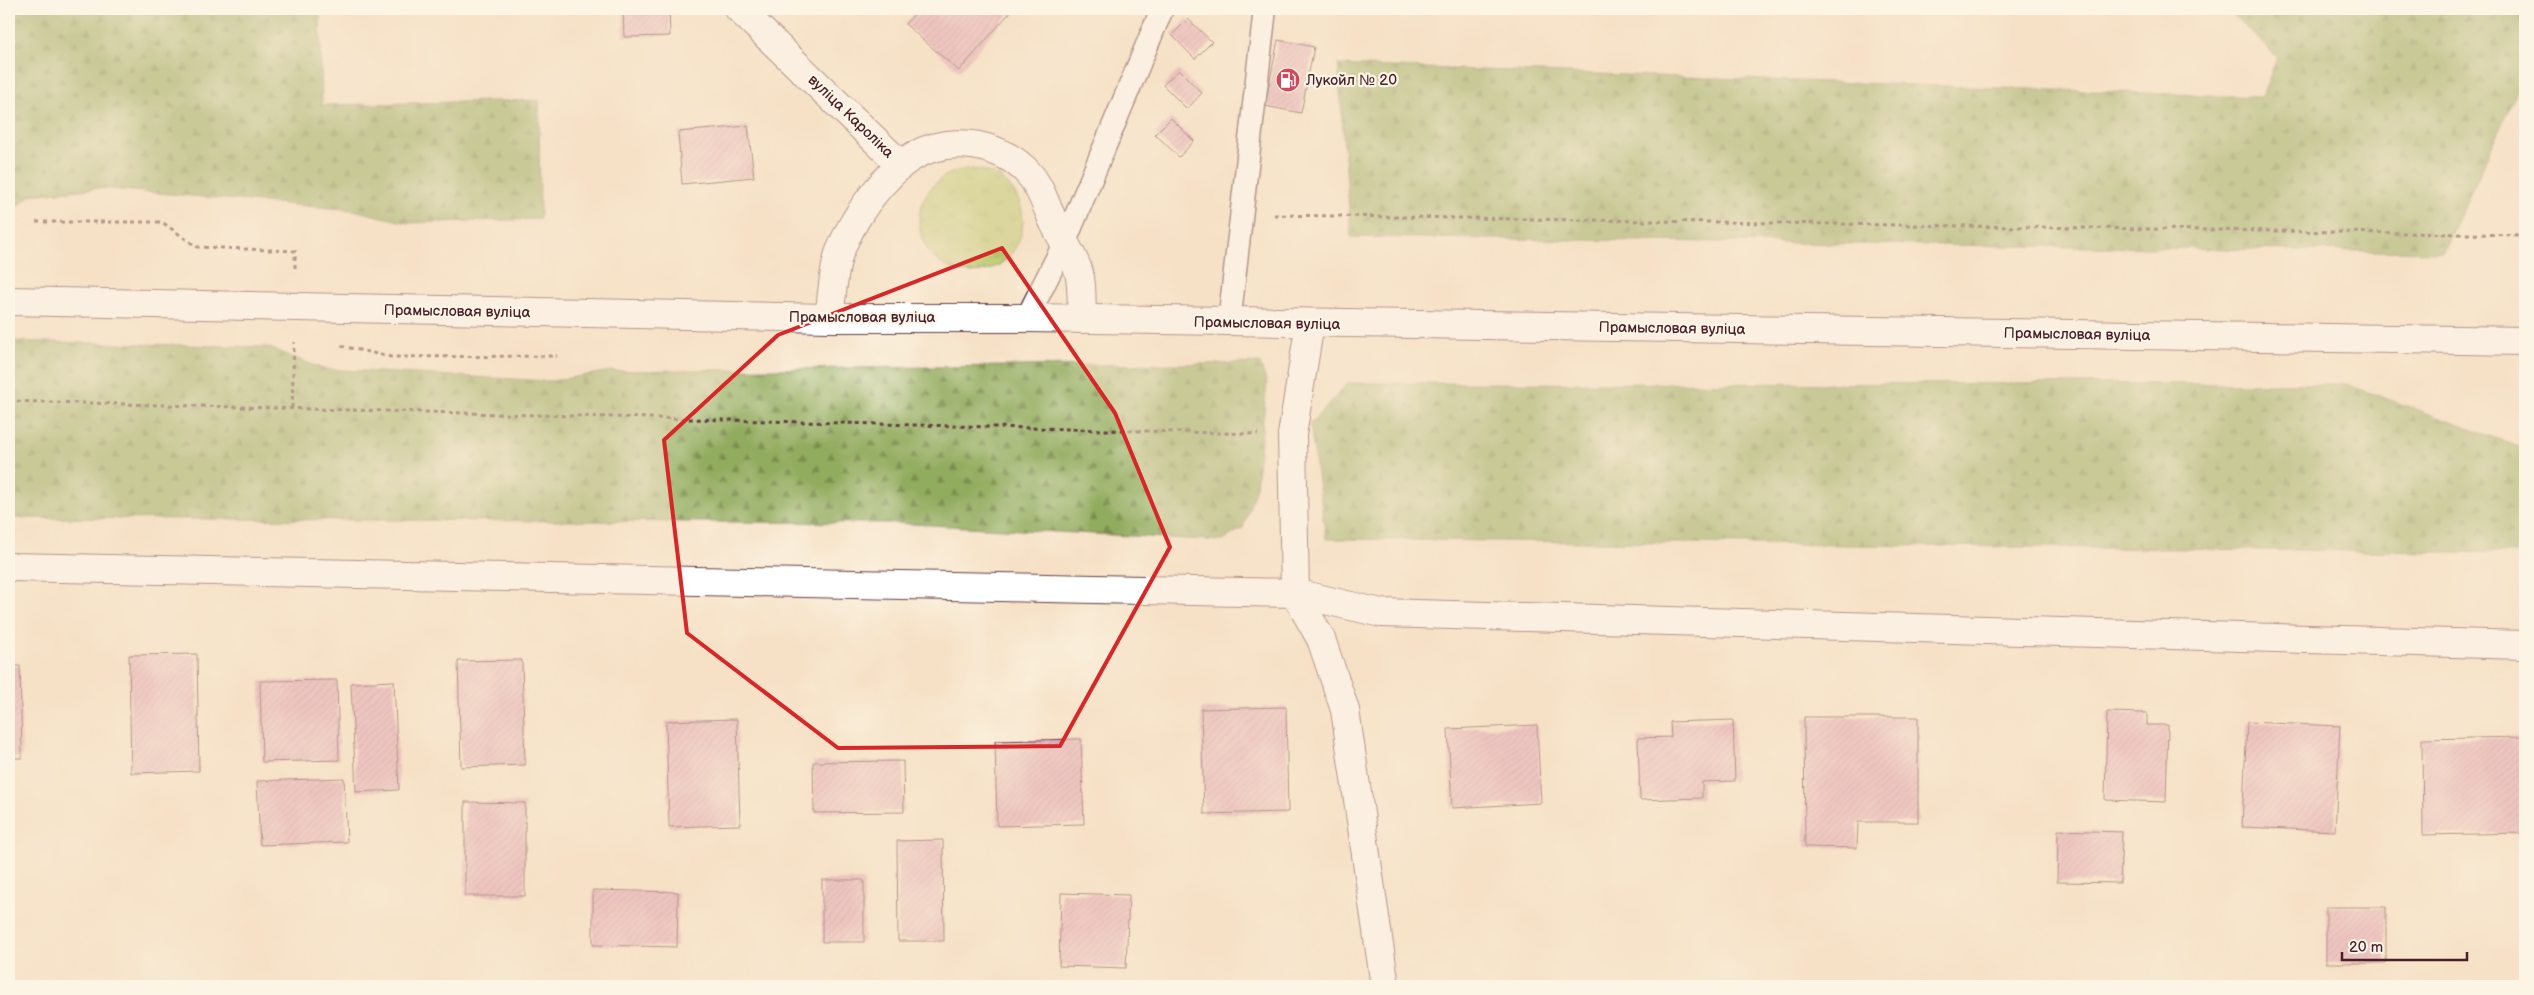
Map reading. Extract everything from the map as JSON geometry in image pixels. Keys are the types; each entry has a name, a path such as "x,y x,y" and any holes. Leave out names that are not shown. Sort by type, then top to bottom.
{"street":[{"name":"вуліца Кароліка","path":"739,9 901,165 859,213 839,253 829,318"},
{"path":"901,165 918,154 943,145 977,144 1018,163 1032,177 1080,274 1082,319"},
{"name":"Прамысловая вуліца","path":"9,301 829,318 1027,318 1229,323 2525,341"},
{"path":"1310,323 1292,435 1295,593 1321,639 1345,710 1385,986"},
{"path":"9,567 1295,593 1381,613 2525,646"}],"lane":[{"path":"1027,318 1064,244 1162,9"},
{"path":"1229,323 1265,9"}],"path":[{"path":"1242,215 2525,235"},
{"path":"333,344 391,357 557,356"},
{"path":"9,401 1292,435"}],"highlighted area":[{"path":"1002,248 1115,413 1170,547 1060,746 838,748 687,633 664,440 778,335"}],"green space":[{"path":"9,9 320,9 322,105 539,100 540,219 407,223 353,210 99,188 31,195 9,212"},
{"path":"2227,9 2514,9 2525,19 2525,73 2444,252 1351,237 1338,65 2262,97 2277,57"},
{"path":"971,169 991,173 1008,184 1019,201 1023,221 1019,241 1008,258 991,269 971,273 951,269 934,258 923,241 919,221 923,201 934,184 951,173"},
{"path":"9,341 268,347 323,369 551,381 611,371 1260,363 1267,383 1256,487 1243,528 1222,541 894,523 9,518"},
{"path":"1348,383 2346,384 2525,449 2525,553 1326,539 1310,424"}],"building":[{"path":"623,9 669,9 670,36 624,37"},
{"path":"919,9 1013,9 959,71 905,24"},
{"path":"1188,19 1212,42 1195,59 1172,35"},
{"path":"1278,40 1314,47 1301,113 1265,106"},
{"path":"1179,70 1202,93 1187,109 1163,85"},
{"path":"1171,118 1194,141 1179,157 1155,134"},
{"path":"748,126 754,177 682,184 678,132"},
{"path":"197,654 199,771 131,773 129,655"},
{"path":"522,660 525,765 461,767 458,661"},
{"path":"9,666 20,666 22,758 9,758"},
{"path":"337,680 339,760 262,762 260,681"},
{"path":"394,681 399,790 356,792 351,683"},
{"path":"1286,707 1288,812 1204,814 1201,709"},
{"path":"2107,712 2147,713 2147,725 2168,725 2166,802 2105,800"},
{"path":"1804,717 1918,717 1918,822 1858,822 1857,848 1805,847"},
{"path":"737,719 740,825 669,827 666,721"},
{"path":"1733,720 1735,781 1702,782 1702,798 1640,800 1638,738 1671,737 1670,722"},
{"path":"2247,722 2340,726 2335,831 2242,827"},
{"path":"1537,725 1541,803 1452,808 1448,729"},
{"path":"2525,737 2525,833 2423,835 2422,739"},
{"path":"1081,739 1084,824 997,826 995,741"},
{"path":"903,761 904,812 814,813 813,762"},
{"path":"344,778 347,842 260,845 257,781"},
{"path":"465,802 525,803 525,896 465,896"},
{"path":"2058,830 2122,832 2120,883 2057,882"},
{"path":"943,840 944,941 898,941 897,841"},
{"path":"822,880 864,880 864,942 822,942"},
{"path":"593,890 678,892 677,947 593,945"},
{"path":"1061,893 1129,895 1126,968 1059,966"},
{"path":"2326,907 2386,907 2386,963 2326,963"}],"place":[{"name":"Лукойл № 20","path":"1288,80"}]}
